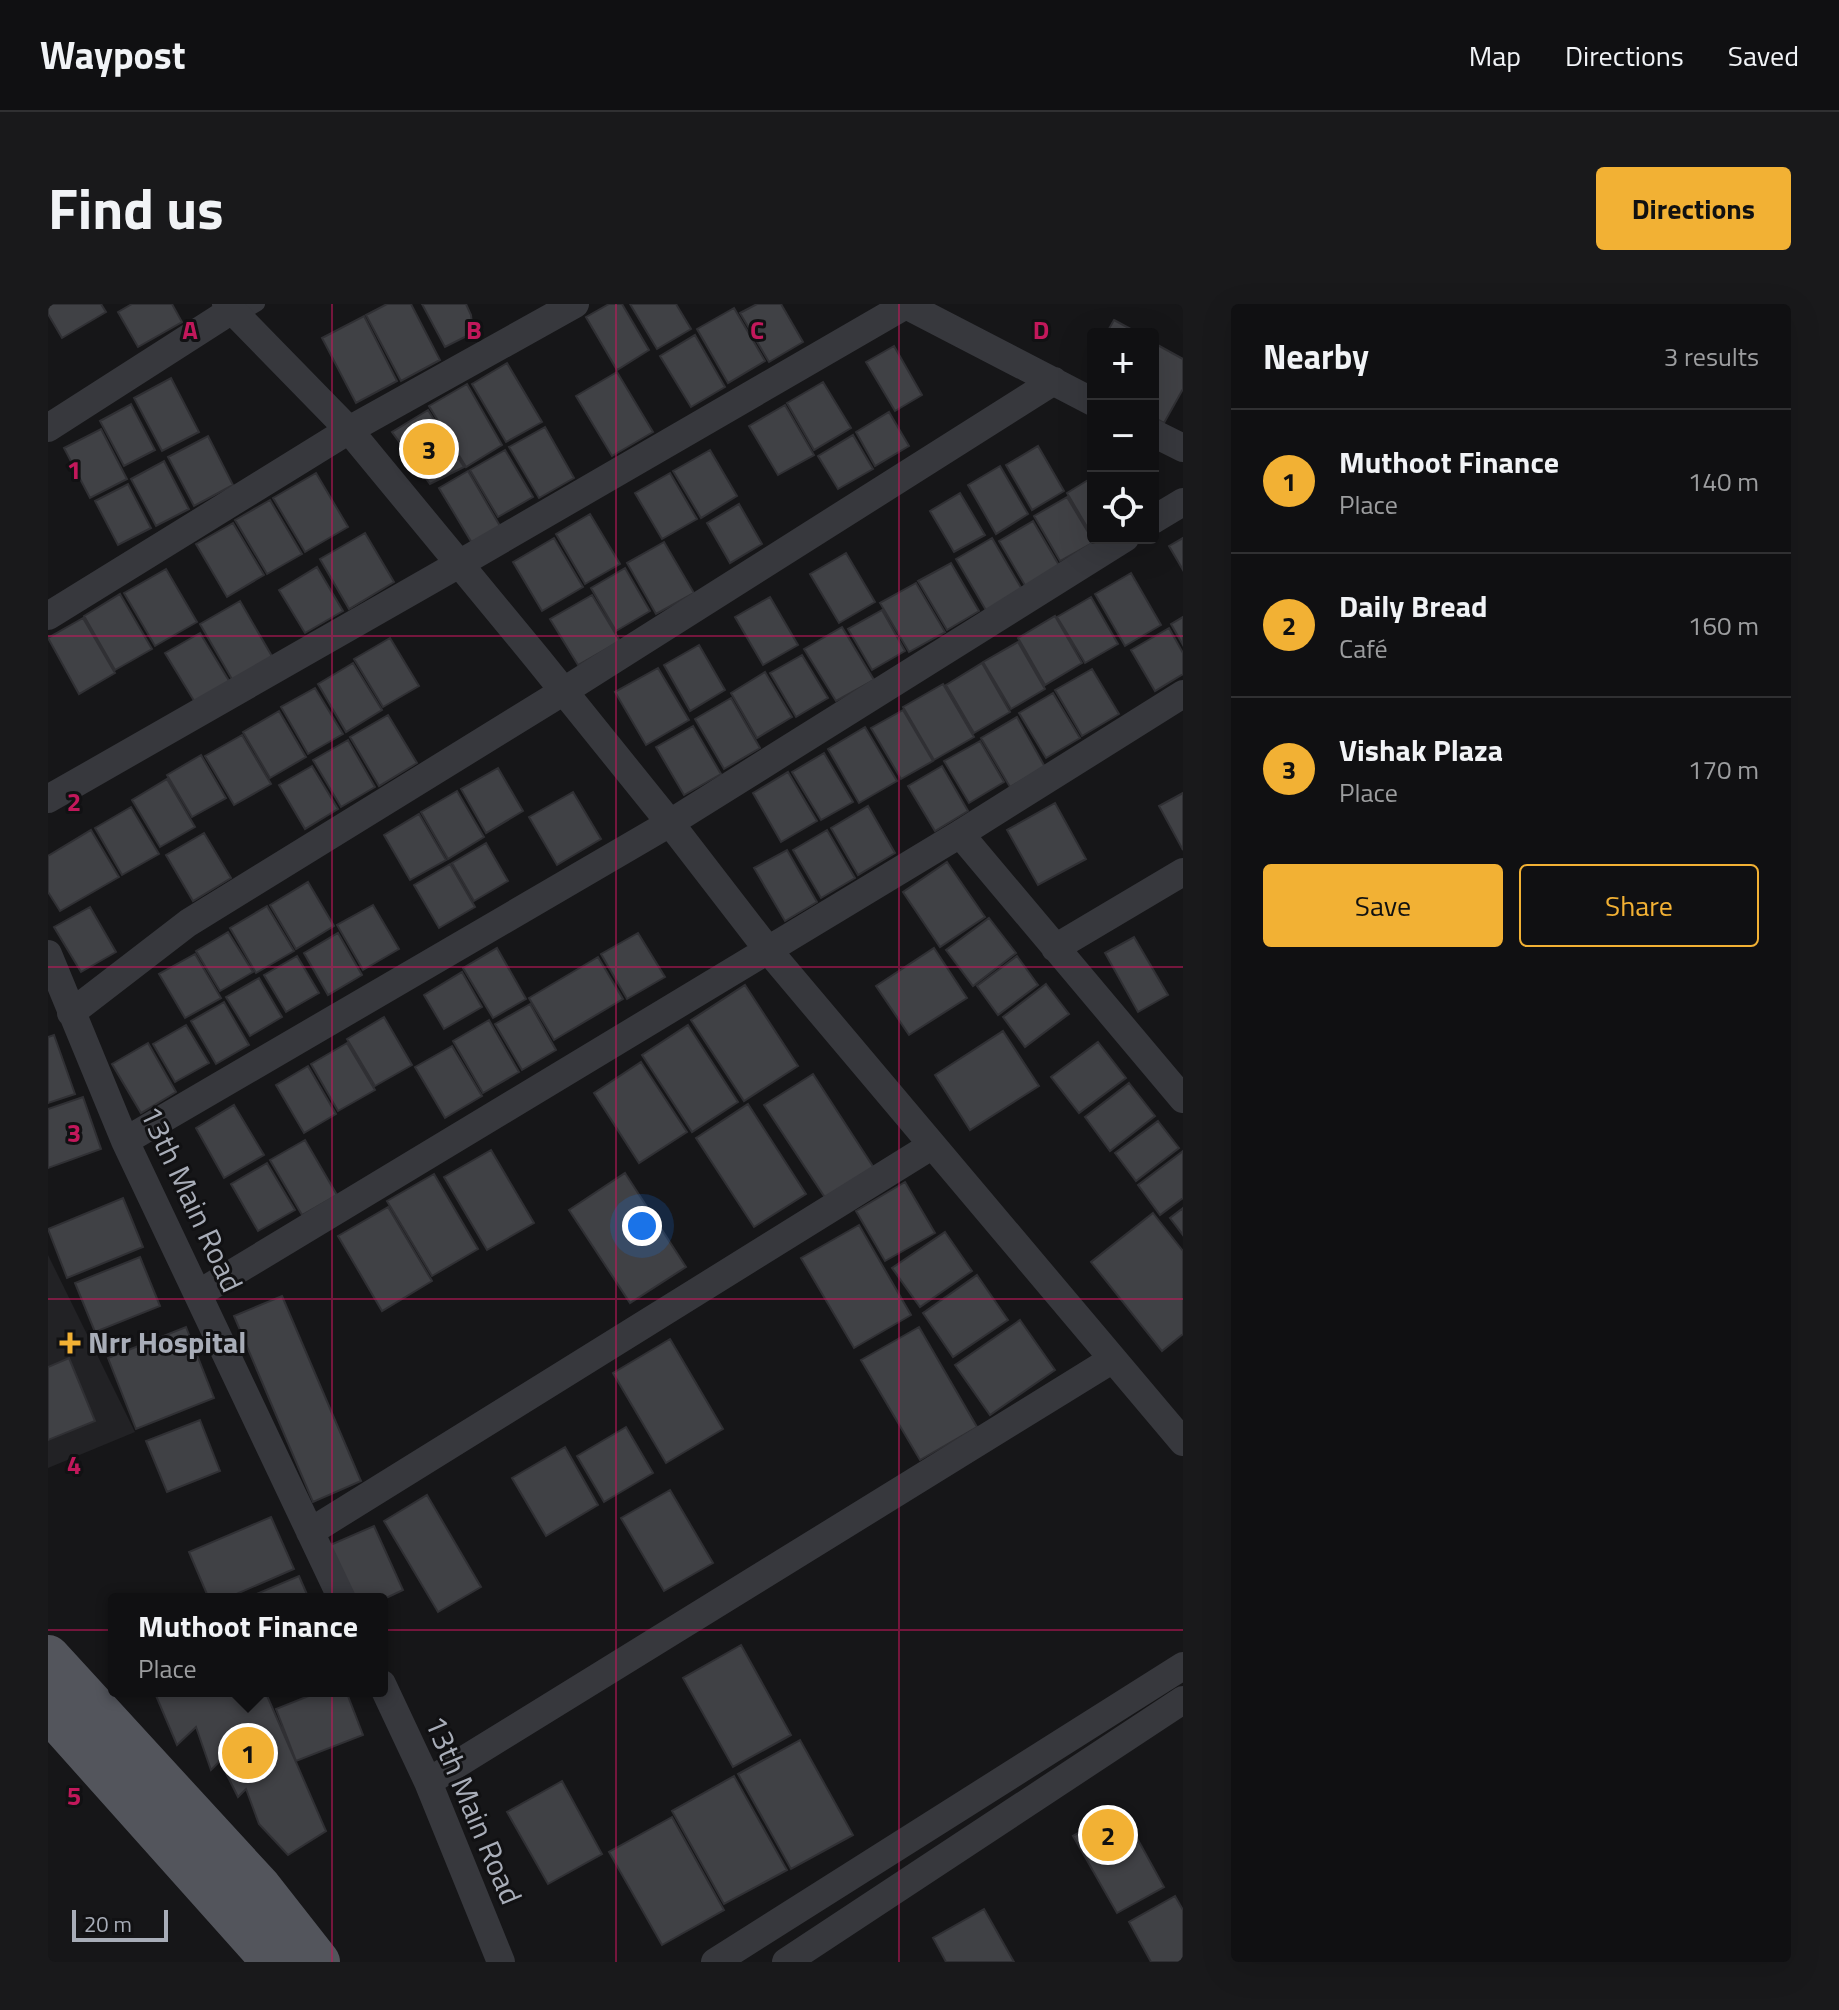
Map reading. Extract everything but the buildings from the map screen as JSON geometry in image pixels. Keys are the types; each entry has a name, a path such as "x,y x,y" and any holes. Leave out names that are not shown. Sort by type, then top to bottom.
{"main road":[{"path":"48,1657 260,1888 318,1962"},
{"path":"48,1709 274,1962"}],"street":[{"path":"48,616 349,430 575,304"},
{"path":"48,799 905,304 1089,400"},
{"path":"48,428 239,309 349,430 564,691 768,950 1183,1442"},
{"path":"71,1013 188,923 564,691 1054,381"},
{"path":"1159,436 1183,448"},
{"path":"1159,516 1183,502"},
{"path":"125,1141 670,823 1115,544"},
{"path":"198,1294 960,834 1183,694"},
{"path":"960,834 1181,1094"},
{"path":"1055,948 1183,872"},
{"name":"13th Main Road","path":"48,954 125,1141 339,1593"},
{"path":"310,1532 931,1146"},
{"path":"428,1782 1113,1359"},
{"path":"715,1962 1183,1666"},
{"name":"13th Main Road","path":"388,1697 428,1782 501,1962"},
{"path":"786,1962 1183,1700"}],"shaded area":[{"name":"Nrr Hospital","path":"48,1255 135,1432 48,1468"}],"place":[{"name":"Vishak Plaza","path":"429,449"},
{"name":"Nrr Hospital","path":"70,1343"},
{"name":"Muthoot Finance","path":"248,1753"},
{"name":"Daily Bread","path":"1108,1835"}]}
